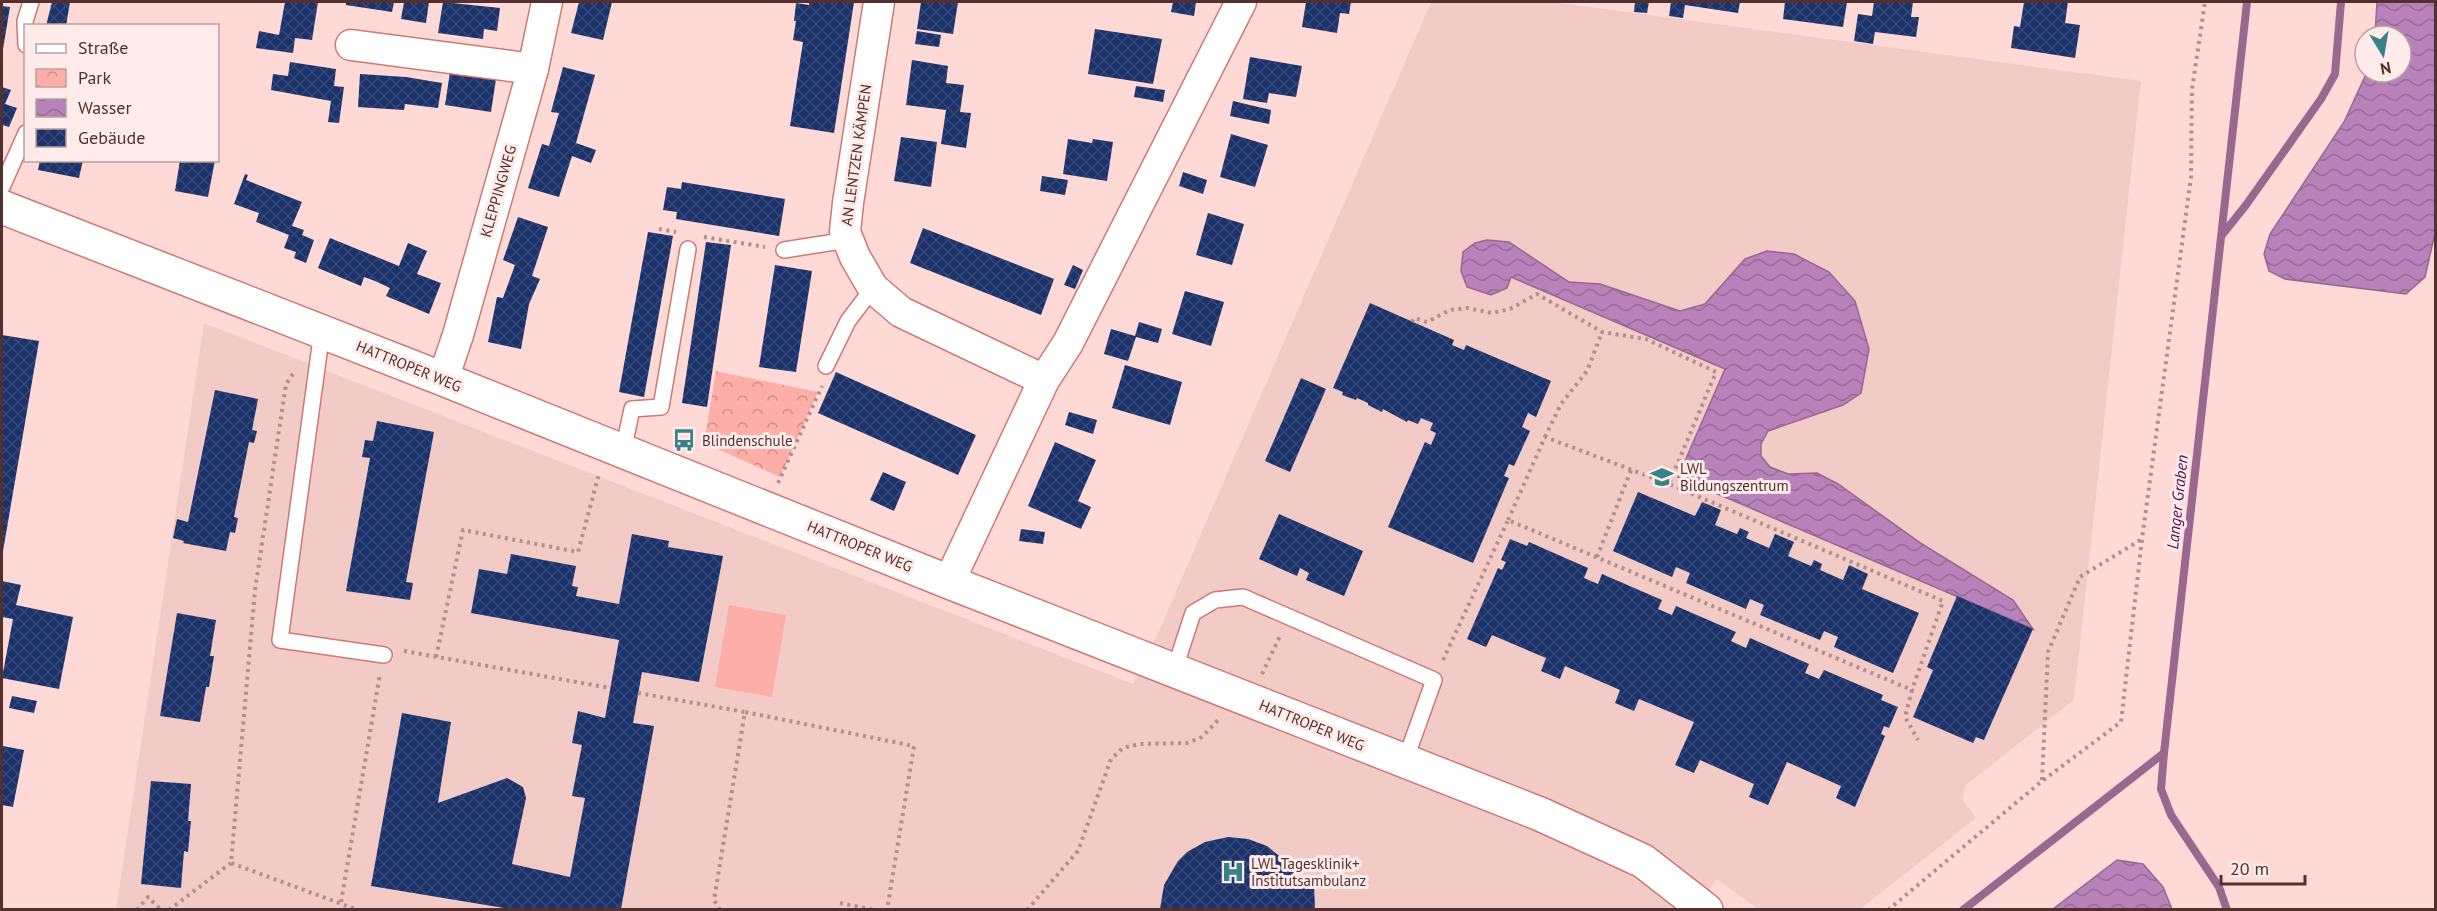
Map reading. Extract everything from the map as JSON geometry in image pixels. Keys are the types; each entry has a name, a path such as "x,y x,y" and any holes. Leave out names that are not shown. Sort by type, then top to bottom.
{"main road":[{"name":"HATTROPER WEG","path":"2,207 322,331 949,582 1540,814 1643,861 1706,909"}],"street":[{"name":"KLEPPINGWEG","path":"443,379 458,334 533,69 547,2"},
{"name":"AN LENTZEN KÄMPEN","path":"879,2 845,232 855,257 873,288 901,312 1044,380"},
{"path":"949,582 1044,380 1068,343 1241,2"},
{"path":"351,45 533,69"}],"lane":[{"path":"25,24 31,2"},
{"path":"2,187 24,138"},
{"path":"784,250 848,240"},
{"path":"615,448 632,409 661,407 691,242"},
{"path":"826,366 848,321 873,288"},
{"path":"322,331 280,640 384,655"},
{"path":"1174,671 1193,613 1215,600 1243,597 1434,680 1405,761"}],"path":[{"path":"1888,909 2042,781 2121,722 2142,539 2191,177 2193,89 2205,2"},
{"path":"659,229 682,233"},
{"path":"691,242 784,250"},
{"path":"1413,322 1414,318 1427,322 1450,310 1467,308 1492,313 1510,309 1537,294 1602,332 1646,339 1716,372 1669,484"},
{"path":"1434,680 1545,437 1561,404 1587,371 1602,332"},
{"path":"767,508 821,391 826,366"},
{"path":"1545,437 1669,484 1943,601 1905,717 1918,740"},
{"path":"436,657 463,530 578,552 615,448"},
{"path":"1597,557 1631,470"},
{"path":"1508,520 1912,690"},
{"path":"2042,781 2048,652 2080,577 2142,539"},
{"path":"1250,700 1289,617"},
{"path":"341,902 385,648 610,688"},
{"path":"638,693 914,746 887,909"},
{"path":"720,909 714,900 745,712"},
{"path":"1027,909 1078,851 1111,759 1123,748 1139,744 1186,743 1202,737 1220,718"},
{"path":"169,909 231,863"},
{"path":"137,909 148,897 161,909"},
{"path":"840,903 874,909"}],"shaded area":[{"name":"LWL Bildungszentrum","path":"1431,2 1552,2 2141,81 2074,700 1966,785 1962,799 1976,818 1860,909 1758,909 1717,879 1695,910 116,910 204,323 1133,684 1159,631"}],"green space":[{"path":"716,371 818,392 780,477 704,443"},
{"path":"729,605 786,615 772,697 715,687"}],"water":[{"path":"2377,2 2435,2 2435,233 2425,277 2406,294 2285,279 2269,271 2264,254 2270,234 2344,122 2361,84 2413,84 2413,24 2376,24"},
{"path":"1487,240 1509,242 1569,282 1600,284 1680,311 1705,304 1745,259 1767,251 1794,254 1829,272 1855,301 1869,349 1861,393 1843,405 1768,431 1761,444 1761,456 1770,467 1788,474 1817,473 1838,484 1922,544 2013,600 2033,629 1678,477 1725,369 1511,277 1507,288 1491,295 1467,287 1461,271 1463,252 1475,243"},
{"path":"2117,860 2143,864 2163,887 2172,909 2053,909"}],"building":[{"path":"52,2 70,2 66,24 46,24"},
{"path":"285,2 318,2 312,40 295,38 293,53 256,48 259,31 279,35"},
{"path":"346,2 394,2 392,12 346,5"},
{"path":"404,2 429,2 426,23 401,19"},
{"path":"443,2 500,8 497,31 484,29 483,39 438,33"},
{"path":"579,2 612,2 603,40 571,33"},
{"path":"809,2 854,2 834,133 790,126 803,42 793,40 796,3 809,5"},
{"path":"921,2 958,2 953,34 917,29"},
{"path":"1173,2 1196,2 1194,16 1171,12"},
{"path":"1306,2 1351,2 1349,14 1340,13 1337,33 1302,27"},
{"path":"1635,2 1649,2 1647,13 1634,12"},
{"path":"1671,2 1740,2 1738,13 1685,5 1683,18 1669,16"},
{"path":"1785,2 1847,2 1843,27 1783,19"},
{"path":"1874,2 1913,2 1911,17 1919,17 1916,37 1875,32 1873,44 1854,41 1858,14 1872,16"},
{"path":"2024,2 2068,2 2065,23 2080,25 2075,58 2011,48 2014,26 2020,27"},
{"path":"2,6 10,7 3,49 2,49"},
{"path":"1095,29 1162,39 1153,84 1088,74"},
{"path":"917,31 941,35 939,47 915,44"},
{"path":"1250,57 1302,66 1296,97 1269,93 1267,103 1243,99"},
{"path":"912,60 948,66 946,83 964,85 960,112 971,113 966,148 941,144 946,110 906,105"},
{"path":"290,62 336,69 334,86 344,87 339,123 328,122 331,101 271,90 273,74 288,76"},
{"path":"563,67 595,75 576,143 596,150 591,163 572,156 559,197 528,188 542,144 549,146 559,113 551,112"},
{"path":"450,72 496,79 491,112 445,105"},
{"path":"360,74 406,77 442,83 438,108 405,104 404,110 358,107"},
{"path":"1136,86 1165,90 1163,102 1134,97"},
{"path":"2,87 11,90 5,104 17,108 9,127 2,125"},
{"path":"1233,101 1271,110 1269,124 1230,116"},
{"path":"1231,134 1268,145 1255,187 1220,177"},
{"path":"901,137 937,142 931,187 894,181"},
{"path":"1068,139 1092,143 1093,139 1113,142 1107,181 1063,174"},
{"path":"40,162 83,162 79,178 38,170"},
{"path":"180,162 215,162 208,197 175,191"},
{"path":"1183,172 1207,180 1203,194 1179,186"},
{"path":"245,174 248,175 246,180 302,202 292,226 304,230 302,235 314,240 306,263 294,258 296,252 284,248 289,235 256,222 259,213 234,204"},
{"path":"1042,176 1068,180 1065,195 1040,191"},
{"path":"682,182 785,199 779,236 676,219 677,212 663,210 667,187 681,189"},
{"path":"1208,213 1244,224 1232,265 1196,255"},
{"path":"518,217 548,227 532,276 540,279 529,304 521,349 488,342 497,297 503,298 515,265 503,260"},
{"path":"923,228 1054,279 1041,315 910,263"},
{"path":"648,232 673,236 644,397 619,392"},
{"path":"330,238 399,266 408,243 427,251 417,274 441,283 429,314 386,296 390,288 375,281 364,277 361,286 318,268"},
{"path":"706,242 731,245 707,407 682,403"},
{"path":"775,265 812,271 796,372 759,367"},
{"path":"1073,265 1083,270 1075,289 1064,285"},
{"path":"1185,291 1224,302 1211,346 1172,334"},
{"path":"1370,303 1454,340 1452,345 1464,350 1466,345 1551,381 1536,417 1528,413 1522,427 1530,431 1514,466 1509,464 1504,476 1509,478 1473,563 1388,527 1425,442 1431,445 1436,433 1430,430 1433,423 1421,418 1418,424 1408,420 1407,422 1383,409 1382,412 1357,398 1356,400 1342,395 1343,392 1333,388"},
{"path":"1139,322 1162,329 1158,343 1136,337 1128,361 1104,354 1111,329 1135,336"},
{"path":"2,335 39,341 3,551 2,551"},
{"path":"1125,365 1182,382 1170,425 1112,408"},
{"path":"836,372 976,435 958,475 818,413"},
{"path":"1301,378 1326,389 1290,472 1265,461"},
{"path":"215,390 258,399 252,430 257,431 254,443 249,442 234,517 238,518 235,533 230,532 226,551 183,543 184,541 173,538 177,519 188,522"},
{"path":"1069,412 1097,420 1093,434 1065,425"},
{"path":"377,421 434,432 406,582 413,583 410,600 346,591 370,458 362,457 365,440 373,441"},
{"path":"1055,442 1096,460 1078,501 1091,507 1081,529 1028,506"},
{"path":"883,472 906,482 894,511 870,500"},
{"path":"1638,492 1695,516 1702,502 1721,510 1715,525 1737,534 1740,528 1749,532 1746,538 1769,548 1775,534 1794,542 1788,556 1811,566 1814,560 1822,564 1820,570 1843,580 1849,565 1868,574 1862,589 1919,613 1893,673 1834,647 1838,637 1824,631 1820,640 1760,615 1764,605 1750,599 1746,609 1686,583 1690,573 1676,567 1672,577 1613,551"},
{"path":"1279,514 1363,551 1344,596 1306,580 1309,573 1300,568 1297,576 1259,559"},
{"path":"1021,529 1045,532 1043,544 1019,541"},
{"path":"632,534 669,541 668,547 723,556 699,682 642,672 633,723 654,726 621,909 510,909 371,886 402,713 451,722 438,803 507,778 523,787 526,798 512,864 570,877 585,798 572,796 582,745 572,743 578,711 605,718 619,640 471,613 479,569 507,574 511,554 576,566 572,586 578,587 576,596 619,604"},
{"path":"1510,539 1527,546 1529,542 1588,568 1584,578 1598,584 1602,574 1662,600 1658,609 1672,615 1676,606 1736,632 1731,641 1746,648 1750,638 1809,664 1805,673 1819,679 1824,670 1883,695 1881,700 1898,707 1889,728 1884,726 1881,734 1885,736 1855,807 1836,798 1841,786 1787,762 1768,805 1749,797 1754,784 1700,760 1694,773 1675,765 1694,722 1639,699 1634,711 1615,703 1620,690 1565,666 1560,679 1541,671 1546,658 1492,635 1486,647 1467,639 1498,568 1502,570 1506,562 1501,560"},
{"path":"2,581 21,585 16,605 73,617 59,689 2,678 13,619 2,617"},
{"path":"1957,596 2033,629 1984,740 1976,737 1973,743 1913,717 1933,670 1927,667"},
{"path":"177,613 216,620 210,656 214,656 200,722 160,716"},
{"path":"12,696 37,701 34,713 9,708"},
{"path":"3,746 24,750 13,807 2,805"},
{"path":"151,781 191,784 188,821 191,821 188,852 184,851 181,888 141,884"},
{"name":"LWL Tagesklinik+ Institutsambulanz","path":"1228,837 1248,839 1267,846 1283,859 1291,871 1295,869 1299,877 1295,878 1298,885 1314,884 1315,909 1160,909 1164,885 1178,861 1187,852 1205,842"}],"waterway":[{"name":"Langer Graben","path":"1963,910 2164,753 2247,2"},
{"path":"2222,235 2321,99 2335,74 2341,2"},
{"path":"2164,753 2161,789 2171,815 2219,887 2227,910"}],"place":[{"name":"Blindenschule","path":"684,440"},
{"name":"LWL Bildungszentrum","path":"1662,477"},
{"name":"LWL Tagesklinik+ Institutsambulanz","path":"1233,872"}]}
